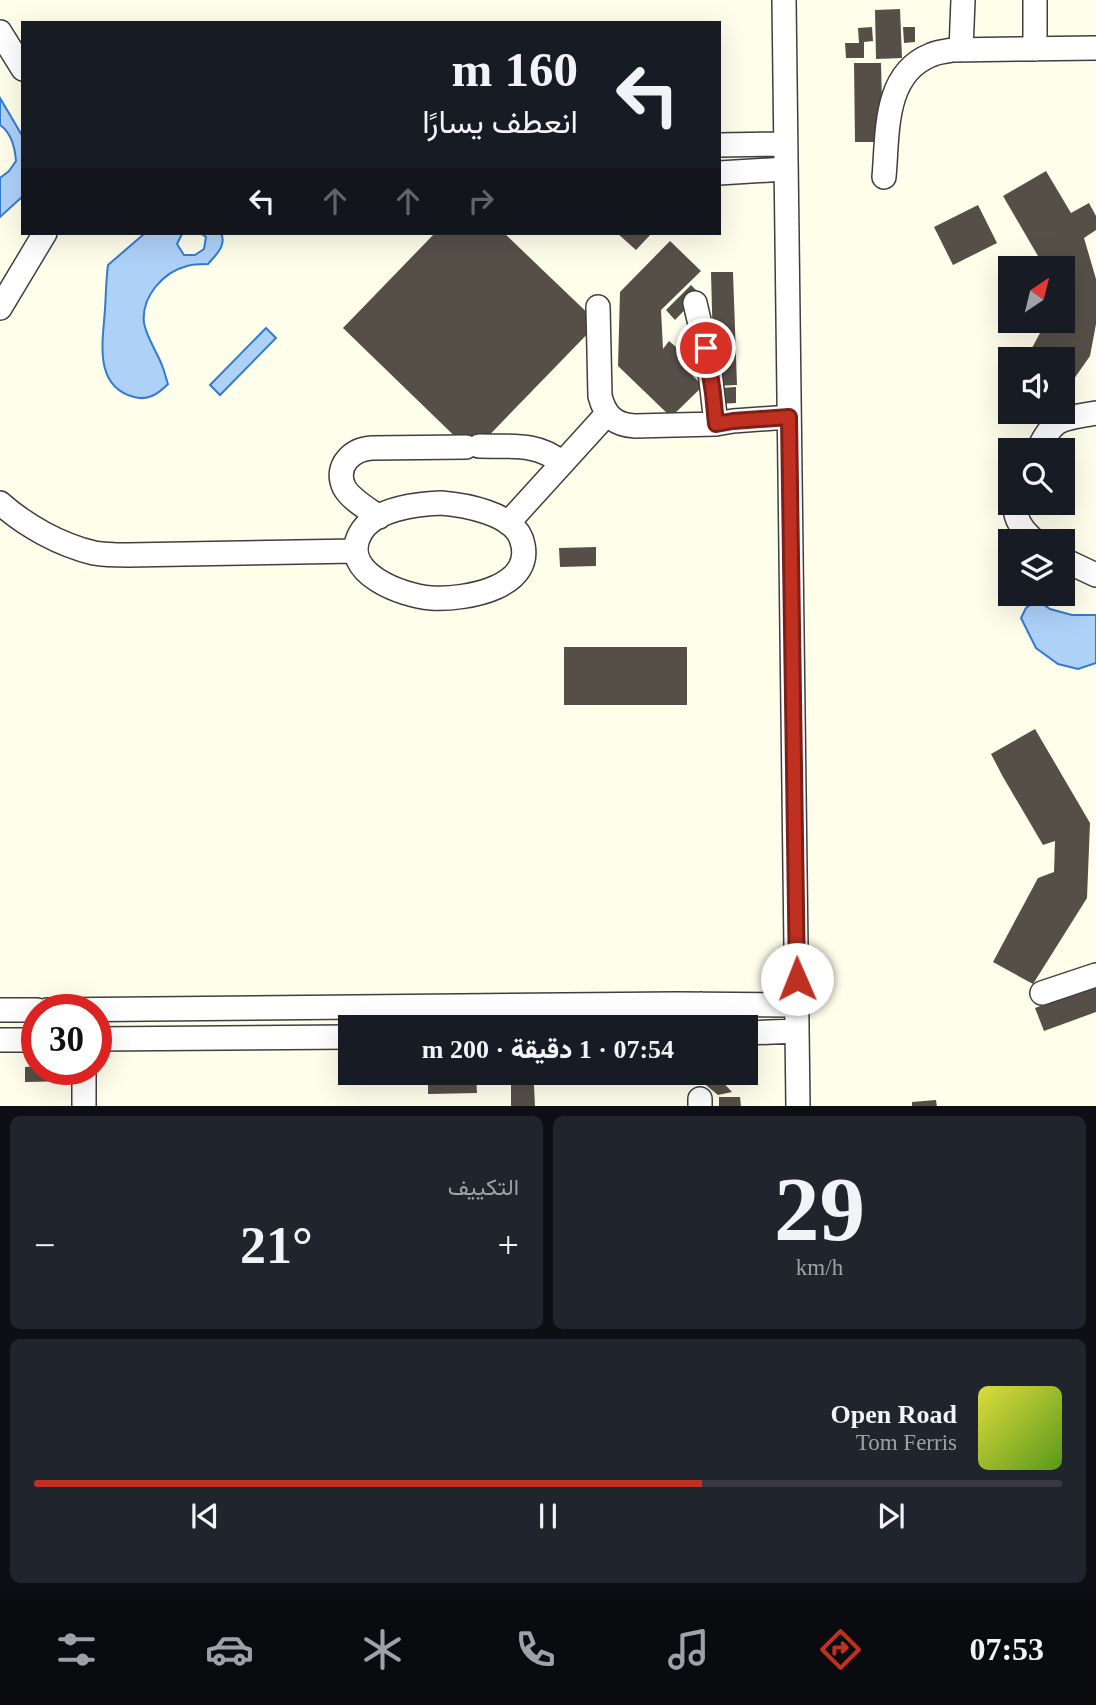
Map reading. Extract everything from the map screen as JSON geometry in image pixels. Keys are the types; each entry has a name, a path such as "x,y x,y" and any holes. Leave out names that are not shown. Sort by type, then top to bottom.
{"street":[{"path":"784,0 798,1106"},
{"path":"961,50 963,0"},
{"path":"1035,0 1035,49"},
{"path":"0,32 21,66"},
{"path":"884,177 895,90 904,75 917,62 933,54 961,50 1096,48"},
{"path":"721,145 785,144"},
{"path":"721,173 786,169"},
{"path":"0,308 44,235"},
{"path":"695,303 709,363 716,424"},
{"path":"598,307 600,396 607,414 615,421 625,426 716,424 789,417"},
{"path":"1044,438 1052,425 1060,420 1096,413"},
{"path":"508,523 607,414"},
{"path":"379,517 344,487 343,468 347,460 363,449 531,447 562,463"},
{"path":"441,503 463,505 484,511 508,523 519,533 524,547 523,561 516,575 480,593 454,598 428,598 402,592 378,581 367,574 359,564 356,551 358,537 366,525 409,506 441,503"},
{"path":"4,509 66,544 96,553 128,555 356,551"},
{"path":"1075,565 1096,575"},
{"path":"1042,993 1096,975"},
{"path":"475,1015 701,1004 797,1005"},
{"path":"701,1004 706,1015"},
{"path":"0,1010 21,1010"},
{"path":"112,1011 338,1016"},
{"path":"758,1032 797,1031"},
{"path":"112,1040 338,1037"},
{"path":"0,1040 21,1040"},
{"path":"84,1085 84,1106"}],"water":[{"path":"0,98 21,134 21,198 0,217 0,178 16,161 10,136 0,125"},
{"path":"143,235 182,235 177,244 184,255 195,255 204,249 206,237 203,235 222,235 223,242 220,250 208,264 192,265 170,274 155,287 146,304 144,323 168,384 153,396 139,398 121,391 106,373 102,348 108,265"},
{"path":"266,328 276,338 220,395 210,385"},
{"path":"1046,606 1072,615 1096,615 1096,663 1078,669 1058,664 1036,648 1021,618 1026,608"}],"building":[{"path":"900,9 902,58 876,59 875,10"},
{"path":"872,27 873,41 864,42 864,58 846,58 845,43 859,43 858,28"},
{"path":"903,27 915,27 915,42 904,43"},
{"path":"854,63 881,63 883,142 855,142"},
{"path":"1046,171 1071,213 1089,203 1096,216 1096,230 1084,238 1096,279 1096,324 1090,356 1075,377 1075,347 1032,347 1040,333 1075,333 1075,256 1038,256 1003,196"},
{"path":"978,205 997,243 953,265 934,227"},
{"path":"433,235 506,235 598,323 472,453 343,328"},
{"path":"619,235 650,235 636,250"},
{"path":"670,241 701,271 661,310 663,349 669,341 690,359 685,368 703,386 671,417 618,366 620,292"},
{"path":"711,272 733,272 737,385 714,386"},
{"path":"691,285 700,294 675,320 666,310"},
{"path":"736,387 736,403 720,404 719,388"},
{"path":"596,547 596,566 560,567 559,548"},
{"path":"564,647 687,647 687,705 564,705"},
{"path":"1035,729 1090,823 1087,898 1033,984 993,962 1038,878 1054,872 1055,841 1043,845 991,754"},
{"path":"1096,985 1096,1012 1044,1031 1035,1008"},
{"path":"428,1085 477,1085 477,1093 428,1094"},
{"path":"511,1085 534,1085 535,1106 511,1106"},
{"path":"706,1085 725,1085 732,1092 718,1095"},
{"path":"719,1097 740,1097 741,1106 719,1106"},
{"path":"936,1100 937,1106 912,1106 912,1102"}],"route":[{"path":"706,348 716,424 789,417 797,979"}]}
